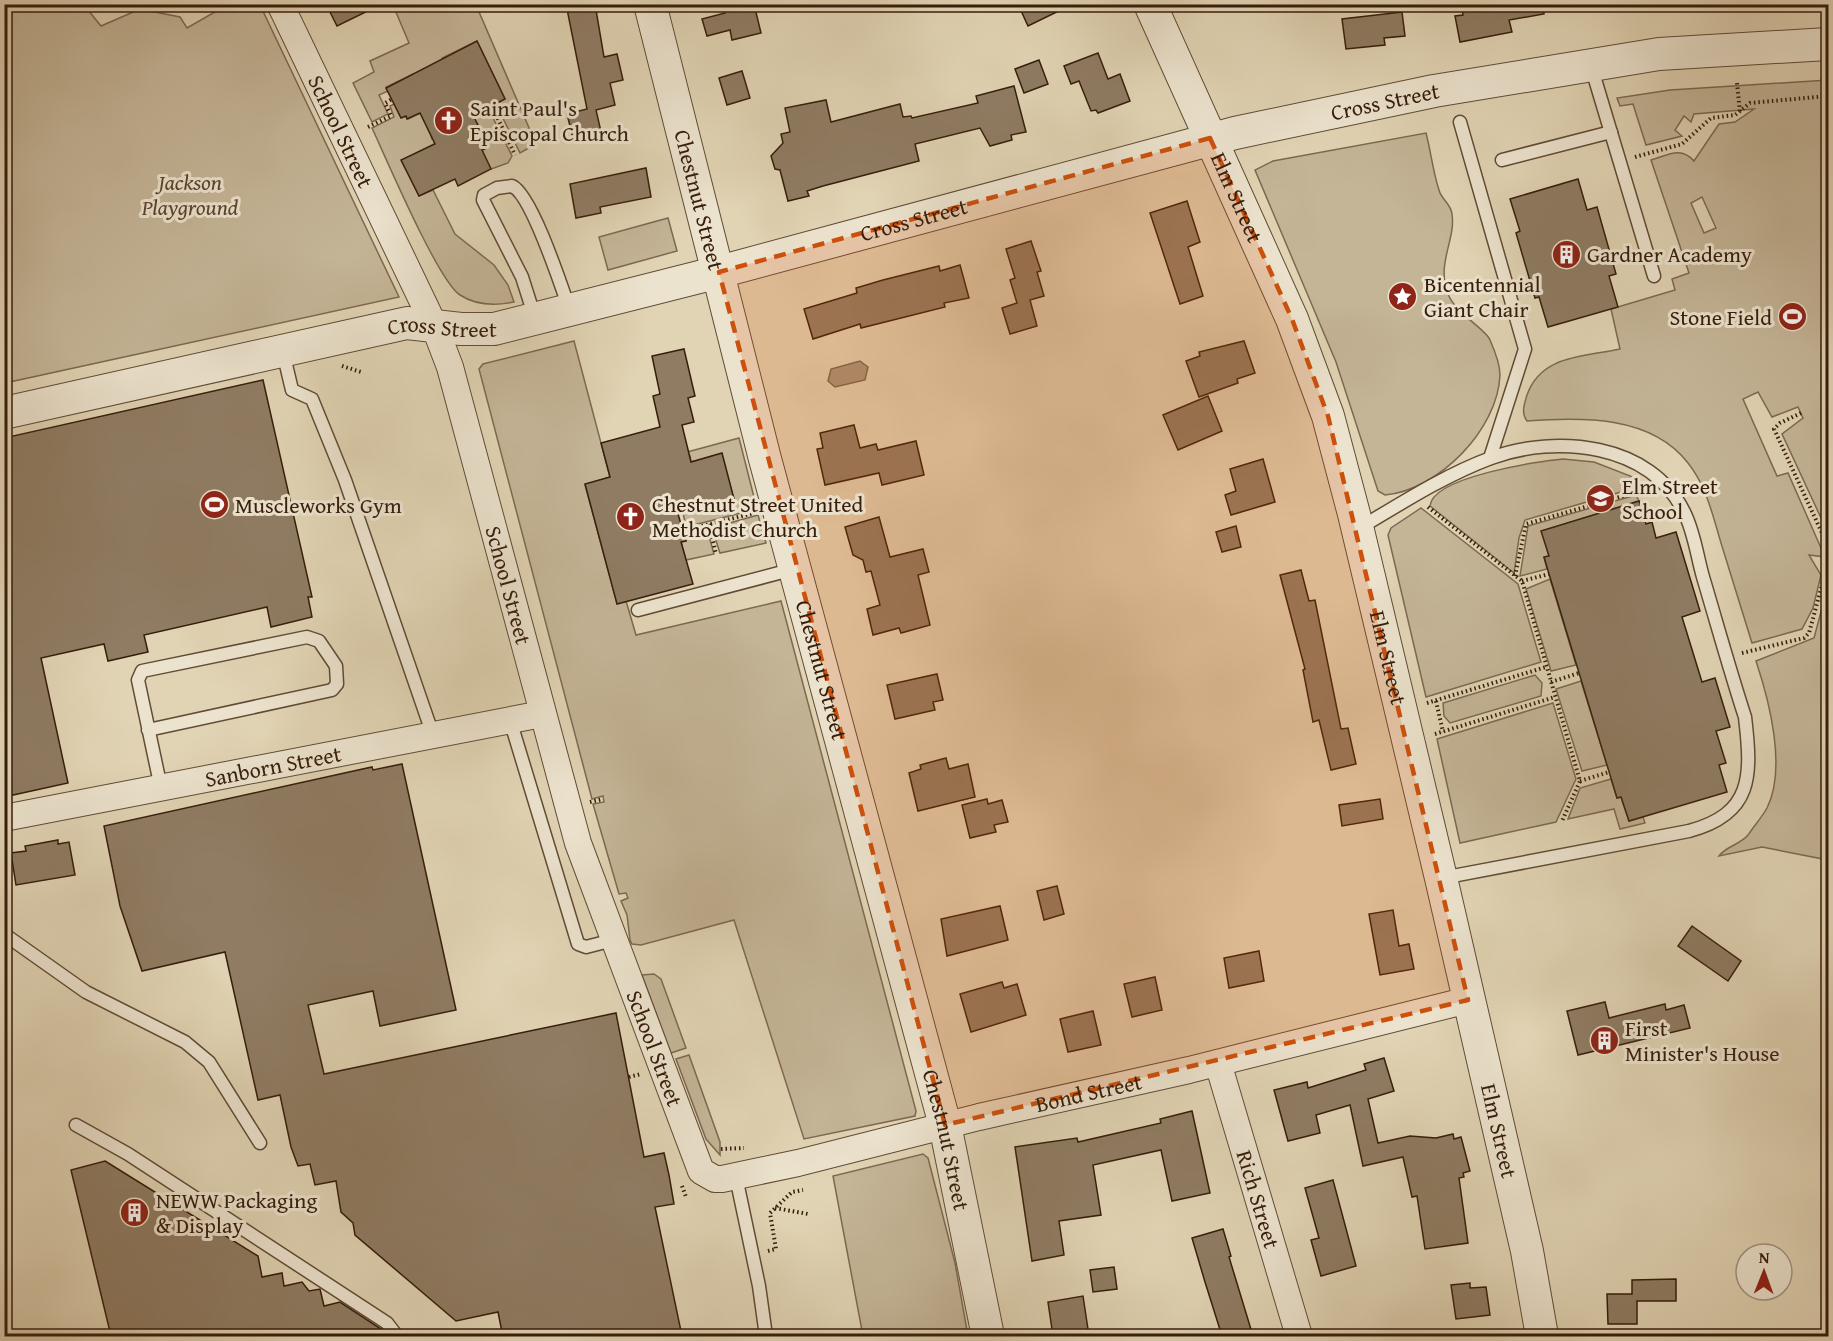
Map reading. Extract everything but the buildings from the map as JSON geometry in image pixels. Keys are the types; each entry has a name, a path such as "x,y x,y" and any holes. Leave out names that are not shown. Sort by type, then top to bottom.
{"street":[{"name":"School Street","path":"280,4 434,325 450,366 578,843 697,1164 708,1176"},
{"name":"Chestnut Street","path":"650,4 794,568 945,1125 988,1336"},
{"name":"Elm Street","path":"1150,4 1270,269 1311,366 1338,451 1441,878 1527,1251 1542,1336"},
{"name":"Cross Street","path":"4,413 407,323 461,329 494,329 718,272 1210,138 1434,91 1659,54 1828,44"},
{"name":"Sanborn Street","path":"4,818 542,714"},
{"name":"Bond Street","path":"708,1176 722,1179 736,1177 945,1125 1218,1063 1468,1000"},
{"name":"Rich Street","path":"1218,1063 1299,1336"}],"lane":[{"path":"1590,64 1654,276"},
{"path":"1460,122 1525,349 1490,458"},
{"path":"1502,160 1611,132"},
{"path":"535,318 522,277 483,200 484,195 505,186 516,188 522,194 550,255 570,309"},
{"path":"283,351 292,390 312,399 334,452 433,735"},
{"path":"1358,529 1490,458 1531,449 1576,447 1612,453 1633,460 1662,480 1685,513 1745,717 1748,751 1742,796 1725,818 1689,831 1441,878"},
{"path":"638,610 794,568"},
{"path":"148,730 332,690 337,684 336,666 319,640 307,637 142,671 138,680 148,730 161,788"},
{"path":"510,720 578,944 586,947 613,940"},
{"path":"4,934 86,992 185,1042 208,1062 260,1143"},
{"path":"76,1125 128,1154 387,1323 397,1336"},
{"path":"736,1177 753,1253 765,1336"}],"path":[{"path":"1737,83 1740,112"},
{"path":"1620,161 1682,144 1711,118 1740,112 1750,103 1828,96"},
{"path":"368,127 391,116 385,102 392,99"},
{"path":"492,106 515,155"},
{"path":"335,364 361,372"},
{"path":"1801,413 1780,423 1774,429 1828,546"},
{"path":"1515,576 1526,524 1560,512 1634,493 1651,471"},
{"path":"1415,497 1522,581 1580,780 1562,821"},
{"path":"667,535 760,511"},
{"path":"709,524 716,554"},
{"path":"1727,657 1804,638 1809,633 1828,563"},
{"path":"1522,581 1549,574"},
{"path":"1424,704 1546,667"},
{"path":"1551,682 1579,672"},
{"path":"1431,735 1556,698"},
{"path":"1436,701 1443,732"},
{"path":"1580,780 1609,772"},
{"path":"589,802 603,799"},
{"path":"629,1077 641,1074"},
{"path":"753,1253 776,1249 770,1212 792,1192 803,1190"},
{"path":"774,1208 808,1214"}],"highlighted area":[{"path":"1210,138 1292,319 1328,416 1468,1000 945,1125 719,272"}],"green space":[{"name":"Jackson Playground","path":"4,5 84,5 101,26 140,9 180,17 187,28 227,5 260,5 399,297 5,383"},
{"path":"393,5 476,5 536,144 520,153 496,104 505,99 477,41 442,58 461,97 413,74 386,87 388,91 379,95 388,114 372,122 353,83 374,72 370,61 409,43"},
{"path":"1828,80 1828,533 1782,434 1803,418 1798,407 1772,417 1758,392 1743,399 1777,476 1788,473 1825,557 1809,555 1821,575 1813,608 1802,629 1752,643 1712,512 1700,481 1673,447 1655,436 1614,422 1570,419 1527,421 1524,412 1527,395 1533,382 1542,372 1565,360 1620,349 1611,309 1675,290 1672,279 1689,273 1651,160 1679,153 1689,156 1694,161 1719,124 1735,122 1754,109 1694,114 1691,122 1684,116 1675,130 1682,136 1646,145 1633,104 1620,106 1617,98 1670,90","holes":["1702,197 1716,228 1704,233 1691,203"]},
{"path":"394,104 408,119 424,111 432,139 436,137 438,142 402,160 419,196 433,190 455,234 494,265 508,285 514,302 486,304 466,299 450,285 439,267 372,128 394,117 390,106"},
{"path":"488,108 512,156 508,163 491,169 482,150 489,146 477,123 467,118"},
{"path":"1426,133 1439,190 1452,214 1444,272 1448,294 1457,308 1488,336 1500,375 1497,395 1489,416 1462,453 1445,469 1425,482 1405,491 1385,495 1378,491 1336,362 1255,170 1273,161"},
{"path":"668,218 677,251 608,270 599,237"},
{"path":"574,341 610,477 585,485 617,603 626,601 636,635 781,601 916,1111 915,1116 804,1139 734,920 641,945 632,944 630,940 627,915 621,901 628,898 626,893 619,894 593,804 604,802 603,796 592,799 479,369 483,364"},
{"path":"739,438 757,509 674,530 673,525 685,522 683,513 734,499 721,454 691,462 690,456 654,461"},
{"path":"1563,459 1594,462 1638,479 1631,489 1525,520 1519,538 1514,573 1430,506 1435,496 1448,487 1467,479 1511,467"},
{"path":"1636,495 1639,501 1542,531 1549,556 1544,557 1547,569 1520,576 1528,526"},
{"path":"1421,508 1518,584 1541,662 1426,697 1388,535 1391,528"},
{"path":"758,515 766,543 720,553 712,528"},
{"path":"707,529 714,554 686,560 681,542 686,541 685,539 668,537"},
{"path":"1550,579 1576,665 1551,671 1526,589"},
{"path":"1828,586 1828,860 1762,847 1719,856 1748,835 1767,808 1773,792 1776,774 1774,734 1756,661 1814,638"},
{"path":"1535,675 1542,683 1541,696 1450,723 1444,716 1443,703"},
{"path":"1581,681 1607,765 1582,771 1556,689"},
{"path":"1553,703 1576,779 1556,822 1460,843 1437,739"},
{"path":"1611,779 1617,798 1621,797 1629,821 1643,817 1645,823 1620,829 1614,809 1568,819 1580,788"},
{"path":"654,974 661,979 686,1048 671,1053 642,975"},
{"path":"689,1055 720,1142 720,1155 706,1139 676,1059"},
{"path":"923,1154 928,1158 955,1263 968,1336 863,1336 833,1176"}],"shaded area":[{"path":"860,361 868,367 865,380 835,387 828,381 831,369"}],"place":[{"name":"Saint Paul's Episcopal Church","path":"449,121"},
{"name":"Gardner Academy","path":"1566,254"},
{"name":"Bicentennial Giant Chair","path":"1403,297"},
{"name":"Stone Field","path":"1793,317"},
{"name":"Elm Street School","path":"1601,499"},
{"name":"Muscleworks Gym","path":"214,505"},
{"name":"Chestnut Street United Methodist Church","path":"631,517"},
{"name":"First Minister's House","path":"1604,1041"},
{"name":"NEWW Packaging & Display","path":"135,1213"}]}
